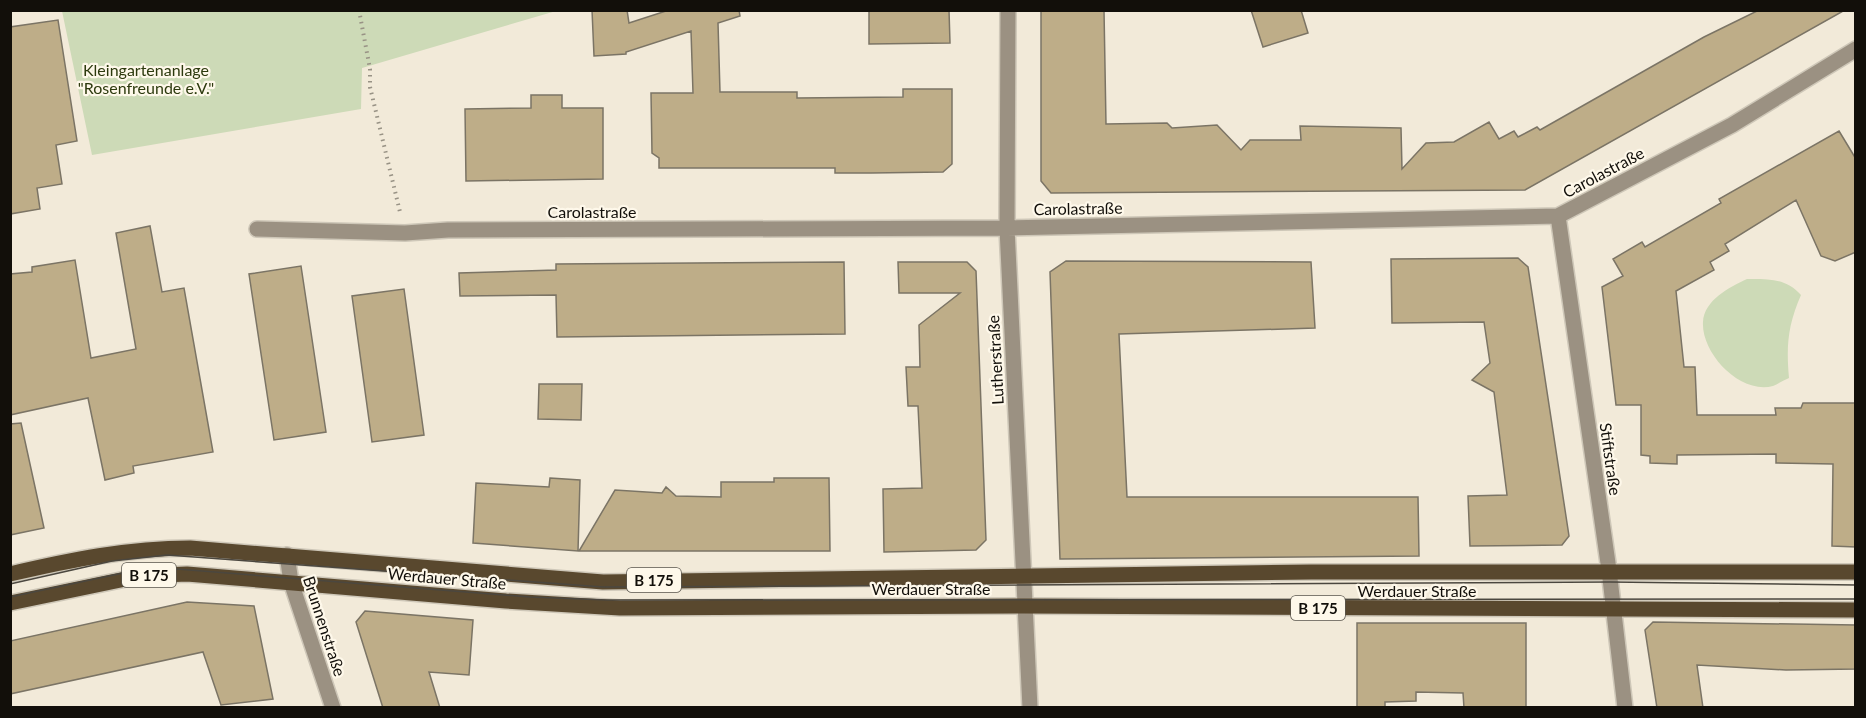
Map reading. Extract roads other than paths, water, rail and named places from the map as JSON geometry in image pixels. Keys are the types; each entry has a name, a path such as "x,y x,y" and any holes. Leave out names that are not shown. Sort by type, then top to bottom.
{"main road":[{"name":"Werdauer Straße","path":"10,574 143,548 190,548 287,555 603,582 1609,570 1856,572"},
{"name":"Werdauer Straße","path":"10,603 140,576 187,574 506,601 620,608 1024,606 1856,610"}],"street":[{"name":"Lutherstraße","path":"1008,10 1007,228 1030,708"},
{"name":"Carolastraße","path":"257,229 405,233 459,230 1007,228 1558,216 1732,125 1856,49"},
{"name":"Stiftstraße","path":"1558,216 1609,570 1625,708"},
{"name":"Brunnenstraße","path":"287,555 291,582 333,708"}],"tram line":[{"path":"10,584 112,561 167,555 603,587 1610,582 1856,585"},
{"path":"10,597 137,570 164,568 530,597 607,600 1856,599"}],"park label":[{"name":"Kleingartenanlage \"Rosenfreunde e.V.\"","path":"146,78"}]}
